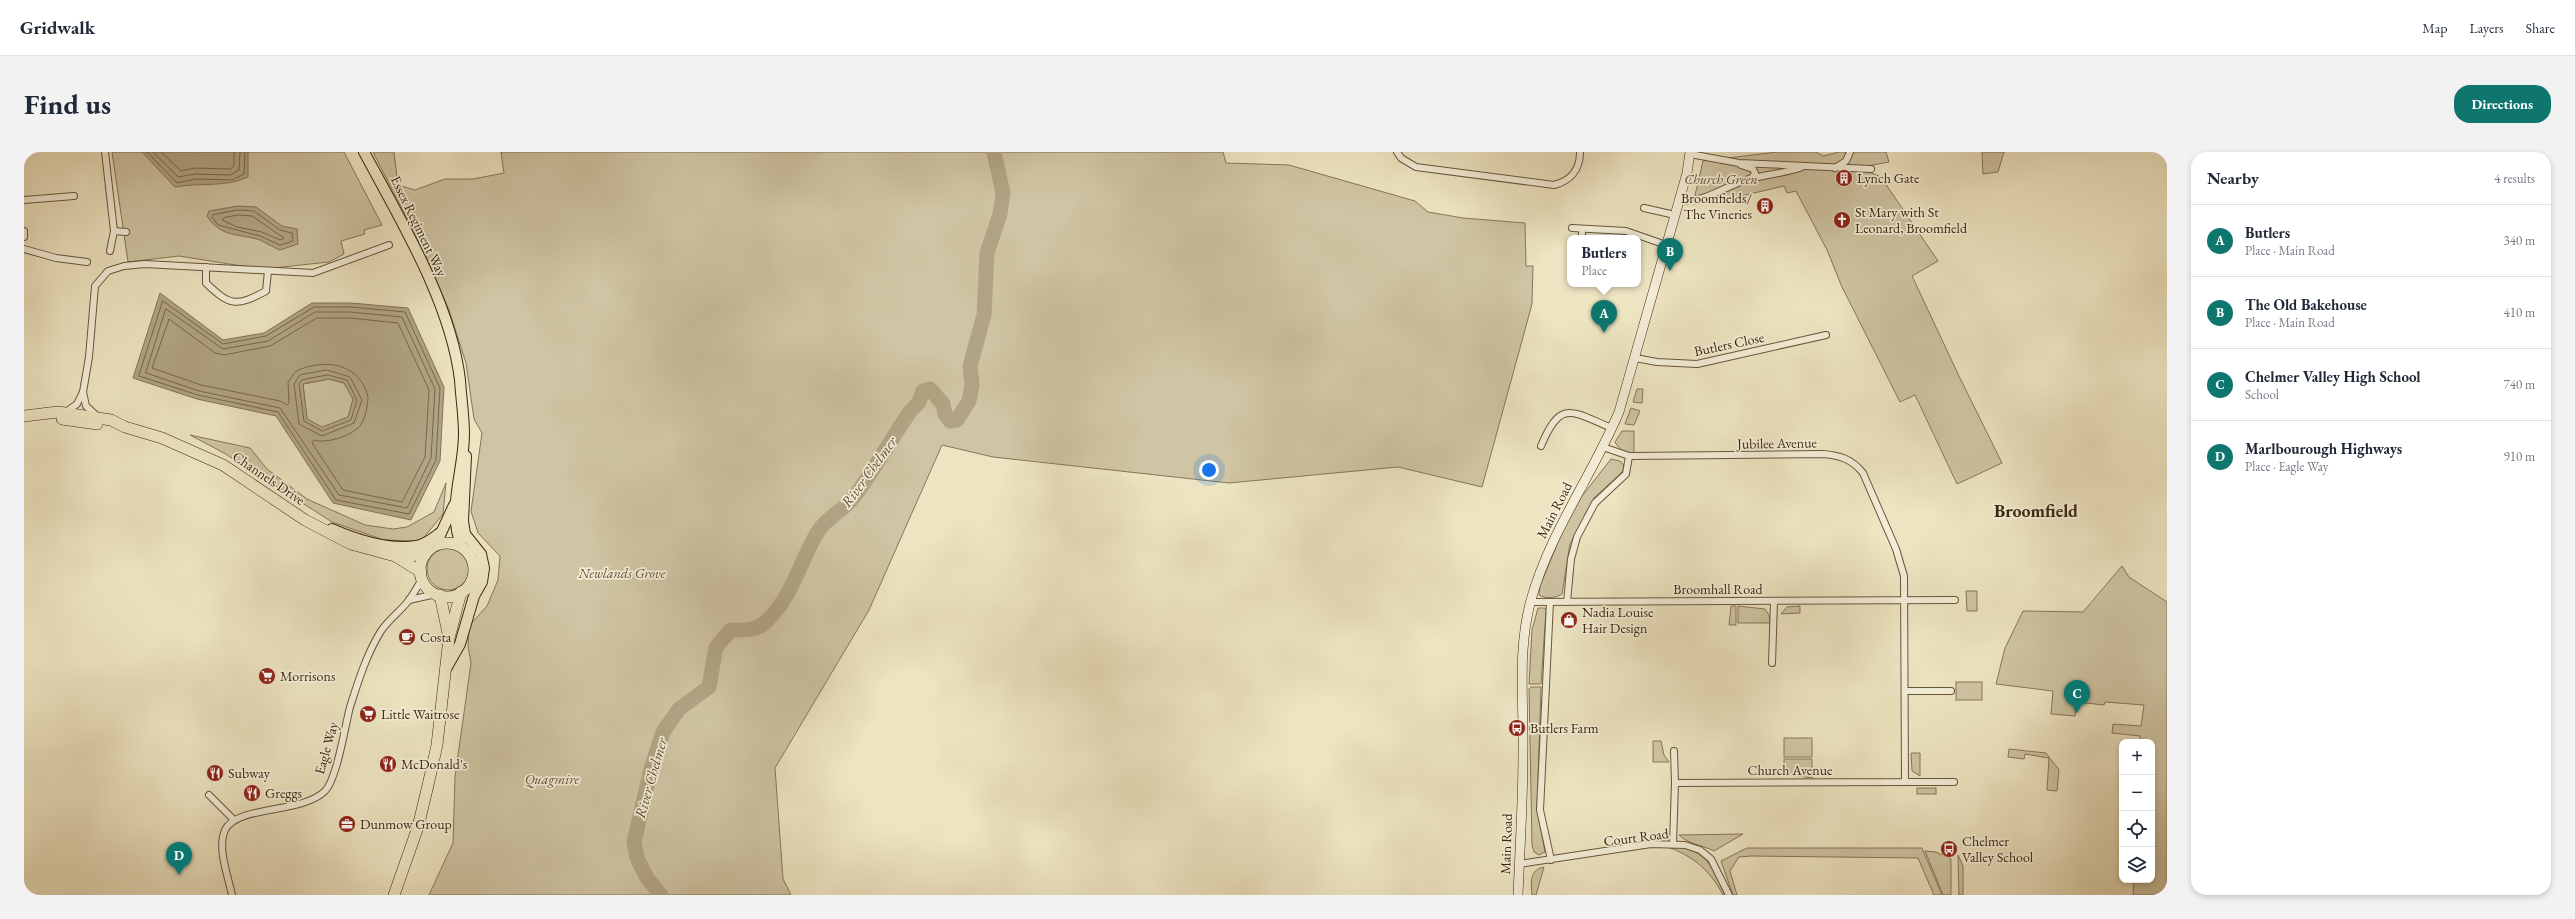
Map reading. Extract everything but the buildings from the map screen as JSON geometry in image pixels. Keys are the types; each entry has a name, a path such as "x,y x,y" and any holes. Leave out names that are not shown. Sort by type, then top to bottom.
{"highway":[{"name":"Channels Drive","path":"24,416 66,412 111,420 125,427 162,438 223,465 306,520 352,544 395,556 425,555"},
{"name":"Channels Drive","path":"44,415 110,427 125,427"},
{"path":"438,594 452,596 462,592 472,581 474,567 470,556 462,547 448,543 435,546 425,555 421,576 438,594 449,638"},
{"name":"Channels Drive","path":"395,556 421,576"},
{"path":"394,895 418,827 429,781 447,667 449,638 462,592"}],"main road":[{"name":"Essex Regiment Way","path":"364,152 421,259 439,304 459,378 464,434 454,505 457,536 462,547"},
{"name":"Main Road","path":"1518,895 1523,754 1523,654 1531,602 1551,544 1612,428 1635,358 1680,200 1690,153"},
{"path":"447,667 460,644 474,596 482,582 484,568 480,554 465,534 463,521 467,470 464,434"},
{"name":"Essex Regiment Way","path":"435,546 454,505"},
{"path":"306,520 356,539 390,545 417,546 440,533"}],"street":[{"path":"105,152 114,231 110,251"},
{"path":"1397,152 1401,158 1416,167 1554,185 1568,179 1574,174 1580,159 1580,152"},
{"path":"1835,168 1846,161 1850,152"},
{"path":"1690,153 1729,161 1871,169"},
{"path":"1729,161 1753,170 1755,173 1752,178"},
{"path":"1680,200 1693,201 1752,178 1775,175 1804,166"},
{"path":"24,200 74,196"},
{"path":"1644,208 1675,214"},
{"path":"1572,228 1626,231 1637,235"},
{"path":"1582,229 1582,235"},
{"path":"24,231 24,237"},
{"path":"114,231 126,232"},
{"path":"1641,236 1666,245"},
{"path":"66,412 76,404 83,392 89,357 95,286 108,271 124,266 145,264 313,273 389,245"},
{"path":"24,249 56,258 87,262"},
{"path":"206,267 206,283 224,300 245,302 266,291 268,271"},
{"name":"Butlers Close","path":"1635,358 1662,362 1697,364 1826,335"},
{"path":"83,392 86,406 100,418"},
{"path":"1541,446 1551,423 1562,414 1574,413 1612,428"},
{"name":"Jubilee Avenue","path":"1603,447 1629,456 1822,454 1843,457 1858,466 1863,473 1896,549 1904,576 1905,601"},
{"path":"1567,602 1571,559 1577,537 1595,503 1626,474 1629,456"},
{"name":"Eagle Way","path":"233,819 296,805 312,800 326,790 333,774 350,708 363,671 381,632 409,600 421,576"},
{"path":"409,600 438,594"},
{"path":"1905,782 1905,601 1955,600"},
{"name":"Broomhall Road","path":"1531,602 1905,601"},
{"path":"1550,602 1540,810 1551,860"},
{"path":"1772,663 1774,602"},
{"path":"1905,691 1951,691"},
{"path":"1673,844 1675,783 1674,751"},
{"name":"Church Avenue","path":"1675,783 1954,782"},
{"path":"209,795 233,819 226,828 222,838 232,895"},
{"name":"Court Road","path":"1519,864 1651,844 1673,844 1694,848 1705,854 1717,868 1729,895"}],"green space":[{"path":"112,152 344,152 382,225 364,230 365,234 341,241 344,254 329,262 273,268 242,266 179,256 128,262"},
{"path":"373,152 394,152 398,185 415,190 445,179 473,179 504,173 501,152 1223,152 1226,163 1289,165 1415,201 1428,212 1463,218 1525,223 1526,266 1533,266 1532,304 1482,487 1398,467 1229,483 993,457 942,445 869,610 775,768 783,879 791,895 429,895 453,843 455,777 471,663 468,646 469,626 487,606 498,580 500,556 478,533 471,511 482,433 474,419 466,363 449,310 425,254"},
{"name":"Church Green","path":"1777,152 1816,152 1823,156 1839,152 1886,152 1889,162 1867,166 1869,172 1881,177 1938,261 1912,276 2002,463 1957,484 1915,395 1900,402 1842,287 1827,250 1796,191 1787,193 1784,186 1724,200 1693,204 1703,161"},
{"path":"1982,152 2004,152 1998,172 1983,174"},
{"path":"329,379 344,383 353,399 348,417 322,428 307,419 303,384"},
{"path":"1637,389 1643,389 1642,403 1633,402"},
{"path":"1631,408 1640,411 1634,425 1625,424"},
{"path":"1622,431 1634,431 1634,453 1623,450 1615,442"},
{"path":"190,435 250,448 267,469 307,499 365,525 393,529 407,527 434,512 446,483 443,514 421,541 384,540 332,522 224,453"},
{"path":"1611,459 1620,461 1624,465 1623,471 1594,498 1570,544 1562,594 1551,598 1539,595 1540,586 1563,530 1582,496"},
{"path":"444,548 452,548 460,551 466,557 469,569 466,581 460,587 452,590 444,590 436,587 430,581 427,573 427,565 430,557 436,551"},
{"path":"2122,566 2129,577 2167,602 2167,895 2133,895 2134,883 2155,883 2155,739 2140,739 2140,736 2112,733 2113,724 2141,726 2144,705 2105,702 2104,705 2077,702 2075,716 2051,714 2053,691 1996,684 2005,648 2023,611 2083,612"},
{"path":"1966,591 1977,591 1977,611 1967,611"},
{"path":"1731,606 1736,606 1736,625 1729,625"},
{"path":"1738,606 1765,609 1769,615 1770,623 1738,623"},
{"path":"1800,606 1800,613 1781,614 1787,607"},
{"path":"1538,608 1545,608 1546,610 1541,684 1529,684 1532,630"},
{"path":"1956,682 1982,682 1982,700 1956,700"},
{"path":"1531,687 1541,687 1537,809 1545,852 1539,855 1534,852 1532,845 1529,689"},
{"path":"1784,738 1812,738 1812,757 1784,757"},
{"path":"1653,741 1661,741 1664,755 1669,762 1653,762"},
{"path":"2009,749 2046,753 2059,770 2057,791 2047,790 2049,758 2025,754 2024,759 2008,757"},
{"path":"1911,753 1920,753 1920,776 1912,771"},
{"path":"1784,759 1812,759 1812,778 1784,774"},
{"path":"1917,788 1936,788 1936,794 1917,794"},
{"path":"1743,834 1714,851 1691,842 1679,835"},
{"path":"1662,845 1676,846 1687,849 1696,852 1703,857 1714,872 1725,895 1723,895 1712,877 1698,863 1681,853"},
{"path":"1747,848 1922,848 1942,895 1934,895 1918,858 1751,856 1739,857 1730,871 1737,895 1733,895 1721,861"},
{"path":"1925,851 1936,852 1951,859 1951,895 1943,895"},
{"path":"1958,855 1963,866 1963,895 1959,895"},
{"path":"1544,867 1536,895 1532,895 1531,882 1533,874"}],"water":[{"path":"142,152 248,152 248,177 221,184 175,187"},
{"path":"238,206 256,207 282,226 297,229 298,244 280,250 260,240 230,234 218,228 207,216 209,211"},
{"path":"160,293 223,340 264,333 312,303 351,303 408,308 444,387 440,461 411,520 333,503 276,416 197,399 133,378","holes":["329,379 344,383 353,399 348,417 322,427 307,419 303,384"]}],"waterway":[{"name":"River Chelmer","path":"661,895 647,878 637,858 634,842 651,769 663,732 679,709 709,687 716,647 731,630 748,630 756,628 773,615 788,592 812,541 819,530 854,497 909,413 919,402 923,391 930,389 943,404 945,414 950,421 957,420 969,401 972,385 970,366 984,315 987,253 1000,214 1003,193 994,152"}],"place":[{"name":"Lynch Gate","path":"1844,178"},
{"name":"Broomfields/ The Vineries","path":"1765,206"},
{"name":"St Mary with St Leonard, Broomfield","path":"1842,220"},
{"name":"The Old Bakehouse","path":"1670,271"},
{"name":"Butlers","path":"1604,333"},
{"name":"Nadia Louise Hair Design","path":"1569,620"},
{"name":"Costa","path":"407,637"},
{"name":"Morrisons","path":"267,676"},
{"name":"Chelmer Valley High School","path":"2077,713"},
{"name":"Little Waitrose","path":"368,714"},
{"name":"Butlers Farm","path":"1517,728"},
{"name":"McDonald's","path":"388,764"},
{"name":"Subway","path":"215,773"},
{"name":"Greggs","path":"252,793"},
{"name":"Dunmow Group","path":"347,824"},
{"name":"Chelmer Valley School","path":"1949,849"},
{"name":"Marlbourough Highways","path":"179,875"}],"district":[{"name":"Broomfield","path":"2036,511"}],"park label":[{"name":"Newlands Grove","path":"622,573"},
{"name":"Quagmire","path":"552,779"}]}
